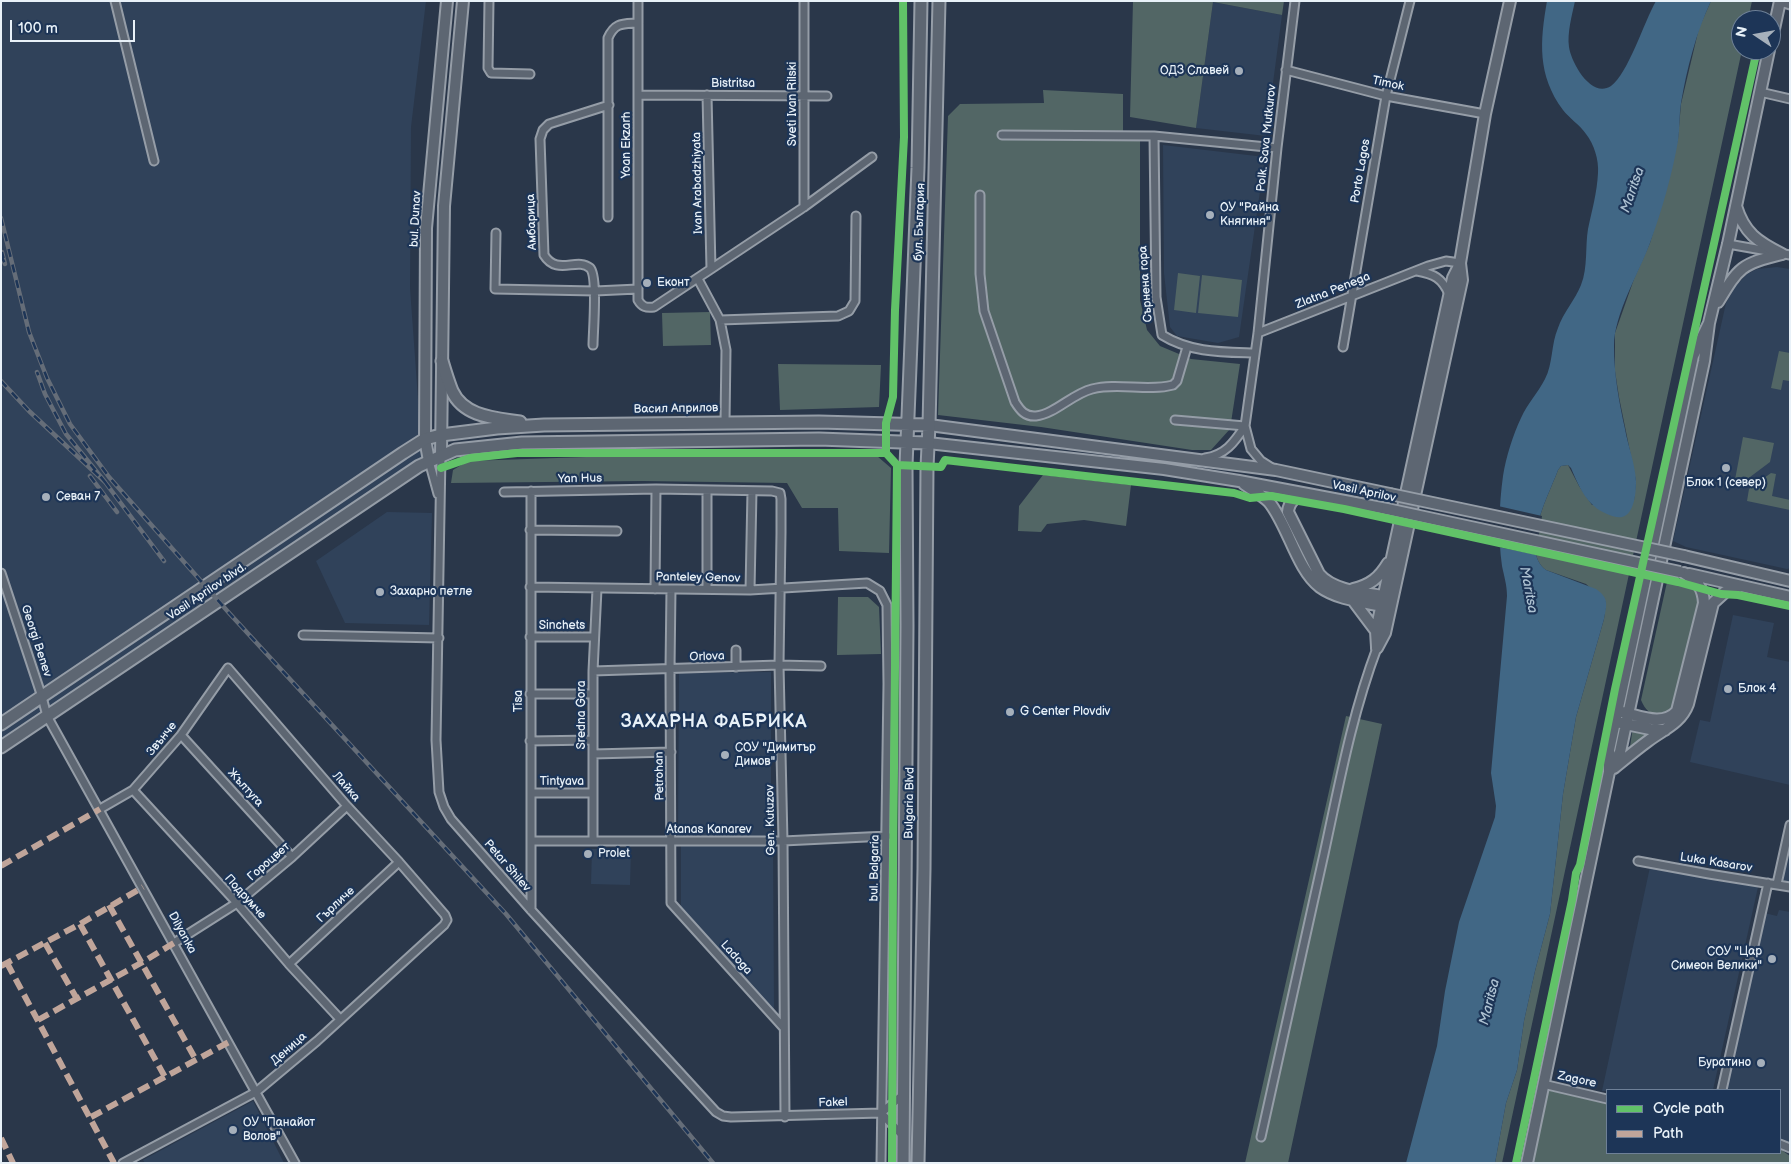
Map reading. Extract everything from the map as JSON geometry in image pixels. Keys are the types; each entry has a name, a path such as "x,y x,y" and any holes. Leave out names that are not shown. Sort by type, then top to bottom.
{"main road":[{"name":"bul. Dunav","path":"429,461 425,439 426,228 447,1"},
{"path":"441,455 444,206 463,1"},
{"path":"903,1163 907,442 917,177 921,1"},
{"name":"бул. България","path":"928,443 939,1"},
{"path":"1377,648 1385,633 1393,556 1449,294 1453,278 1460,263 1485,114 1510,1"},
{"path":"1609,772 1620,752 1704,360 1709,323 1768,60"},
{"path":"1736,206 1746,230 1761,243 1788,255"},
{"path":"1712,312 1739,270 1755,261 1788,255"},
{"path":"1377,648 1376,631 1387,602 1462,280 1460,263"},
{"path":"1527,1163 1609,772 1609,750 1693,356 1709,323"},
{"path":"442,361 456,397 471,411 491,417 544,425"},
{"name":"Васил Априлов","path":"425,439 441,434 544,425 725,422 929,425"},
{"name":"Vasil Aprilov","path":"929,425 1276,470 1790,580"},
{"name":"Vasil Aprilov blvd.","path":"1,724 425,439"},
{"path":"429,461 455,450 522,443 819,439 928,443"},
{"name":"Vasil Aprilov","path":"928,443 1154,468 1239,481 1387,509 1790,597"},
{"name":"Bulgaria Blvd","path":"918,1163 924,855 928,443"},
{"name":"Vasil Aprilov blvd.","path":"1,746 429,461"},
{"path":"1239,481 1262,496 1269,503 1313,581 1325,590 1387,602"},
{"path":"1310,494 1299,496 1292,500 1288,508 1289,515 1316,570 1322,578 1352,595 1376,631"},
{"path":"1352,595 1371,584 1393,556"},
{"path":"1627,719 1645,717 1658,720 1669,719 1679,708 1704,603 1698,583 1682,572"},
{"path":"1609,772 1641,746 1679,720 1686,709 1713,603 1725,592 1741,586"},
{"path":"1633,693 1638,708 1645,717"},
{"path":"1616,716 1650,729 1665,730"},
{"path":"905,854 924,855"}],"street":[{"path":"115,1 154,161"},
{"path":"489,1 488,68 491,73 530,74"},
{"name":"Yoan Ekzarh","path":"638,1 638,289"},
{"name":"Sveti Ivan Rilski","path":"804,1 804,207"},
{"name":"Polk. Sava Mutkurov","path":"1245,426 1258,332 1277,148 1295,1"},
{"name":"Porto Lagos","path":"1344,347 1351,295 1386,96 1410,1"},
{"path":"1780,1 1790,5"},
{"path":"608,217 608,38 612,29 619,25 638,23"},
{"name":"Timok","path":"1286,70 1386,96 1485,114"},
{"path":"1760,92 1790,99"},
{"name":"Bistritsa","path":"639,95 827,96"},
{"name":"Ivan Arabadzhiyata","path":"707,95 711,269"},
{"name":"Амбарица","path":"593,345 594,275 590,268 582,265 556,265 548,262 544,255 540,139 542,130 549,124 609,105"},
{"path":"1002,135 1154,136 1277,148"},
{"name":"Сърнена гора","path":"1154,136 1154,234 1158,316 1162,335 1187,347 1201,350 1255,353"},
{"path":"496,233 494,289 595,291 638,289 638,300 641,305 647,308 654,307 804,207 872,157"},
{"path":"980,195 980,274 984,311 1015,402 1020,410 1027,415 1044,414 1082,392 1100,387 1173,385 1177,381 1187,347"},
{"path":"720,320 838,316 849,311 855,301 856,216"},
{"path":"1728,244 1788,255"},
{"name":"Zlatna Penega","path":"1258,332 1416,270 1441,262 1460,263"},
{"path":"1416,270 1436,276 1445,285 1449,294"},
{"path":"698,279 720,320 726,350 725,422"},
{"path":"1175,420 1245,426"},
{"path":"1198,459 1212,457 1226,451 1245,426"},
{"path":"1245,426 1251,449 1261,461 1276,470"},
{"name":"Petar Shilev","path":"441,455 436,740 439,792 444,807 452,819 531,910 716,1112 731,1118 785,1116"},
{"name":"Petar Shilev","path":"429,461 441,501"},
{"path":"655,589 656,489"},
{"name":"Yan Hus","path":"504,492 656,489 772,490 780,493"},
{"path":"707,490 707,589"},
{"path":"750,590 752,490"},
{"name":"Tisa","path":"531,491 531,910"},
{"name":"Gen. Kutuzov","path":"780,493 778,665 783,841 785,1116"},
{"path":"530,530 617,531"},
{"name":"Georgi Benev","path":"1,573 47,716"},
{"name":"Panteley Genov","path":"530,587 750,590 867,583"},
{"name":"bul. Balgaria","path":"867,583 880,591 887,605 887,836 881,1163"},
{"name":"Sredna Gora","path":"593,840 593,671 597,589"},
{"name":"Petrohan","path":"672,589 670,669 672,903"},
{"path":"304,635 439,638"},
{"name":"Sinchets","path":"530,637 594,637"},
{"path":"1262,1137 1338,790 1359,703 1377,648"},
{"path":"736,650 736,667"},
{"name":"Orlova","path":"593,671 778,665 820,666"},
{"name":"Звънче","path":"100,809 133,790 181,735 228,668"},
{"name":"Лайка","path":"228,668 347,806 400,862 445,915 447,920"},
{"path":"530,694 593,694"},
{"name":"Dilyanka","path":"47,716 295,1163"},
{"name":"Жълтуга","path":"181,735 292,857"},
{"path":"530,741 593,740"},
{"path":"593,754 671,752"},
{"name":"Подрумче","path":"133,790 340,1019"},
{"name":"Tintyava","path":"531,793 593,793"},
{"name":"Гороцвет","path":"174,943 237,904 347,806"},
{"path":"1777,884 1790,825"},
{"name":"Atanas Kanarev","path":"531,841 783,841 887,836"},
{"name":"Luka Kasarov","path":"1638,861 1790,887"},
{"name":"Гърличе","path":"289,964 400,862"},
{"path":"1722,1089 1768,883"},
{"name":"Ladoga","path":"672,903 783,1027"},
{"name":"Деница","path":"123,1163 256,1092 340,1019 444,925 447,920"},
{"name":"Zagore","path":"1543,1084 1606,1099"},
{"path":"904,1094 881,1113 904,1138"},
{"name":"Fakel","path":"785,1116 881,1113"}],"shaded area":[{"path":"1,1 426,1 411,127 410,288 423,468 1,750"},
{"path":"1133,1 1284,1 1282,15 1213,2 1196,128 1130,117"},
{"path":"1711,1 1752,1 1750,10 1731,10 1731,60 1740,60 1502,1163 1495,1163 1506,1103 1517,1070 1524,1021 1535,971 1550,914 1563,794 1576,717 1604,619 1606,602 1586,584 1546,570 1538,561 1535,549 1538,522 1561,466 1568,465 1592,505 1634,500 1636,481 1615,371 1615,333 1634,279 1650,243 1658,216 1678,139 1681,104 1699,28"},
{"name":"ОДЗ Славей","path":"1213,2 1282,15 1266,136 1196,128"},
{"path":"1043,90 1123,94 1123,139 1140,139 1140,300 1147,330 1160,346 1191,359 1240,364 1230,429 1211,450 1192,450 1041,427 938,415 948,116 960,104 1044,103"},
{"name":"ОУ \"Райна Княгиня\"","path":"1163,145 1265,157 1239,337 1218,343 1177,336 1170,327 1164,273"},
{"path":"1777,267 1790,269 1790,568 1787,569 1686,547 1673,541 1726,303 1735,287 1747,274 1757,269"},
{"path":"1178,273 1200,276 1196,313 1174,310"},
{"path":"1202,275 1242,280 1238,317 1198,313"},
{"path":"710,312 711,345 663,346 662,313"},
{"path":"1779,351 1790,353 1790,378 1789,381 1783,380 1781,390 1771,388"},
{"path":"778,364 881,365 879,407 780,410"},
{"path":"1743,437 1774,443 1770,462 1738,486 1734,485"},
{"path":"645,455 877,456 891,468 889,553 839,551 838,508 802,508 787,483 643,481 451,483 453,470 468,461"},
{"path":"1771,473 1776,474 1772,496 1790,500 1790,510 1747,501 1749,489"},
{"path":"1043,475 1131,485 1126,526 1084,520 1047,524 1041,532 1018,531 1019,506"},
{"name":"Захарно петле","path":"387,512 432,513 429,625 345,623 316,561"},
{"path":"1667,582 1678,582 1693,586 1699,602 1677,704 1667,712 1658,715 1648,711 1641,700"},
{"path":"838,597 868,597 879,607 881,654 837,655"},
{"path":"1733,615 1774,623 1767,657 1790,662 1790,785 1690,762 1700,720 1710,722"},
{"name":"СОУ \"Димитър Димов\"","path":"771,672 771,836 678,836 679,673"},
{"path":"1346,716 1382,724 1288,1163 1245,1163"},
{"path":"1633,727 1654,734 1629,753"},
{"path":"773,844 774,1012 681,910 681,845"},
{"path":"1790,844 1790,884 1781,882"},
{"path":"592,849 631,849 630,885 591,884"},
{"path":"1650,867 1758,887 1713,1089 1606,1089 1606,1091 1602,1091"},
{"path":"1779,910 1790,912 1790,1145 1781,1140 1781,1089 1727,1089 1764,913 1777,916"},
{"path":"1548,1090 1606,1104 1606,1154 1781,1154 1781,1150 1790,1156 1790,1163 1533,1163"},
{"name":"ОУ \"Панайот Волов\"","path":"253,1101 284,1163 145,1163 143,1160"}],"water":[{"name":"Maritsa","path":"1547,1 1575,1 1569,36 1571,54 1583,77 1596,88 1604,89 1611,86 1624,71 1656,1 1711,1 1696,38 1686,77 1680,108 1678,141 1659,218 1622,307 1615,334 1614,356 1617,388 1636,481 1634,502 1630,512 1622,517 1600,511 1584,495 1571,468 1568,465 1561,466 1538,522 1535,549 1538,561 1546,570 1596,589 1605,598 1606,605 1604,619 1576,717 1563,794 1550,914 1535,971 1524,1021 1517,1070 1506,1103 1495,1163 1406,1163 1437,1046 1445,991 1459,922 1495,817 1496,806 1491,773 1507,596 1502,566 1500,532 1504,469 1510,446 1521,418 1548,373 1560,322 1581,285 1585,271 1588,229 1597,180 1598,163 1591,142 1584,131 1563,110 1549,84 1545,71 1542,44"}],"pier":[{"path":"1498,506 1542,516 1537,547 1538,555 1498,547"}],"railway":[{"path":"1,218 29,332 47,378 70,424 109,477 230,614 506,914 713,1163"},
{"path":"1,255 5,264 2,252"},
{"path":"1,381 29,411 105,482 66,434 45,394 37,372"},
{"path":"90,476 117,512"},
{"path":"105,482 164,561"}],"marked path":[{"path":"1,866 100,809"},
{"path":"1,966 80,924 143,887"},
{"path":"109,905 196,1060"},
{"path":"80,924 165,1077"},
{"path":"45,943 77,999"},
{"path":"38,1020 174,943"},
{"path":"7,963 114,1163"},
{"path":"91,1117 229,1042"},
{"path":"1,1138 13,1163"}],"cycle path":[{"path":"892,1163 897,465 886,453 886,423 893,397 895,310 904,137 903,1"},
{"path":"1516,1163 1572,900 1576,873 1580,865 1615,689 1755,60"},
{"path":"441,468 470,458 517,453 886,453"},
{"path":"897,465 941,467 945,460 1234,493 1250,498 1271,496 1344,509 1678,582 1721,594 1738,595 1790,606"}],"place":[{"name":"ОДЗ Славей","path":"1239,71"},
{"name":"ОУ \"Райна Княгиня\"","path":"1210,215"},
{"name":"Еконт","path":"647,283"},
{"name":"Блок 1 (север)","path":"1726,468"},
{"name":"Севан 7","path":"46,497"},
{"name":"Захарно петле","path":"380,592"},
{"name":"Блок 4","path":"1728,689"},
{"name":"G Center Plovdiv","path":"1010,712"},
{"name":"СОУ \"Димитър Димов\"","path":"725,755"},
{"name":"Prolet","path":"588,854"},
{"name":"СОУ \"Цар Симеон Велики\"","path":"1772,959"},
{"name":"Буратино","path":"1761,1063"},
{"name":"ОУ \"Панайот Волов\"","path":"233,1130"}],"district":[{"name":"ЗАХАРНА ФАБРИКА","path":"714,722"}]}
